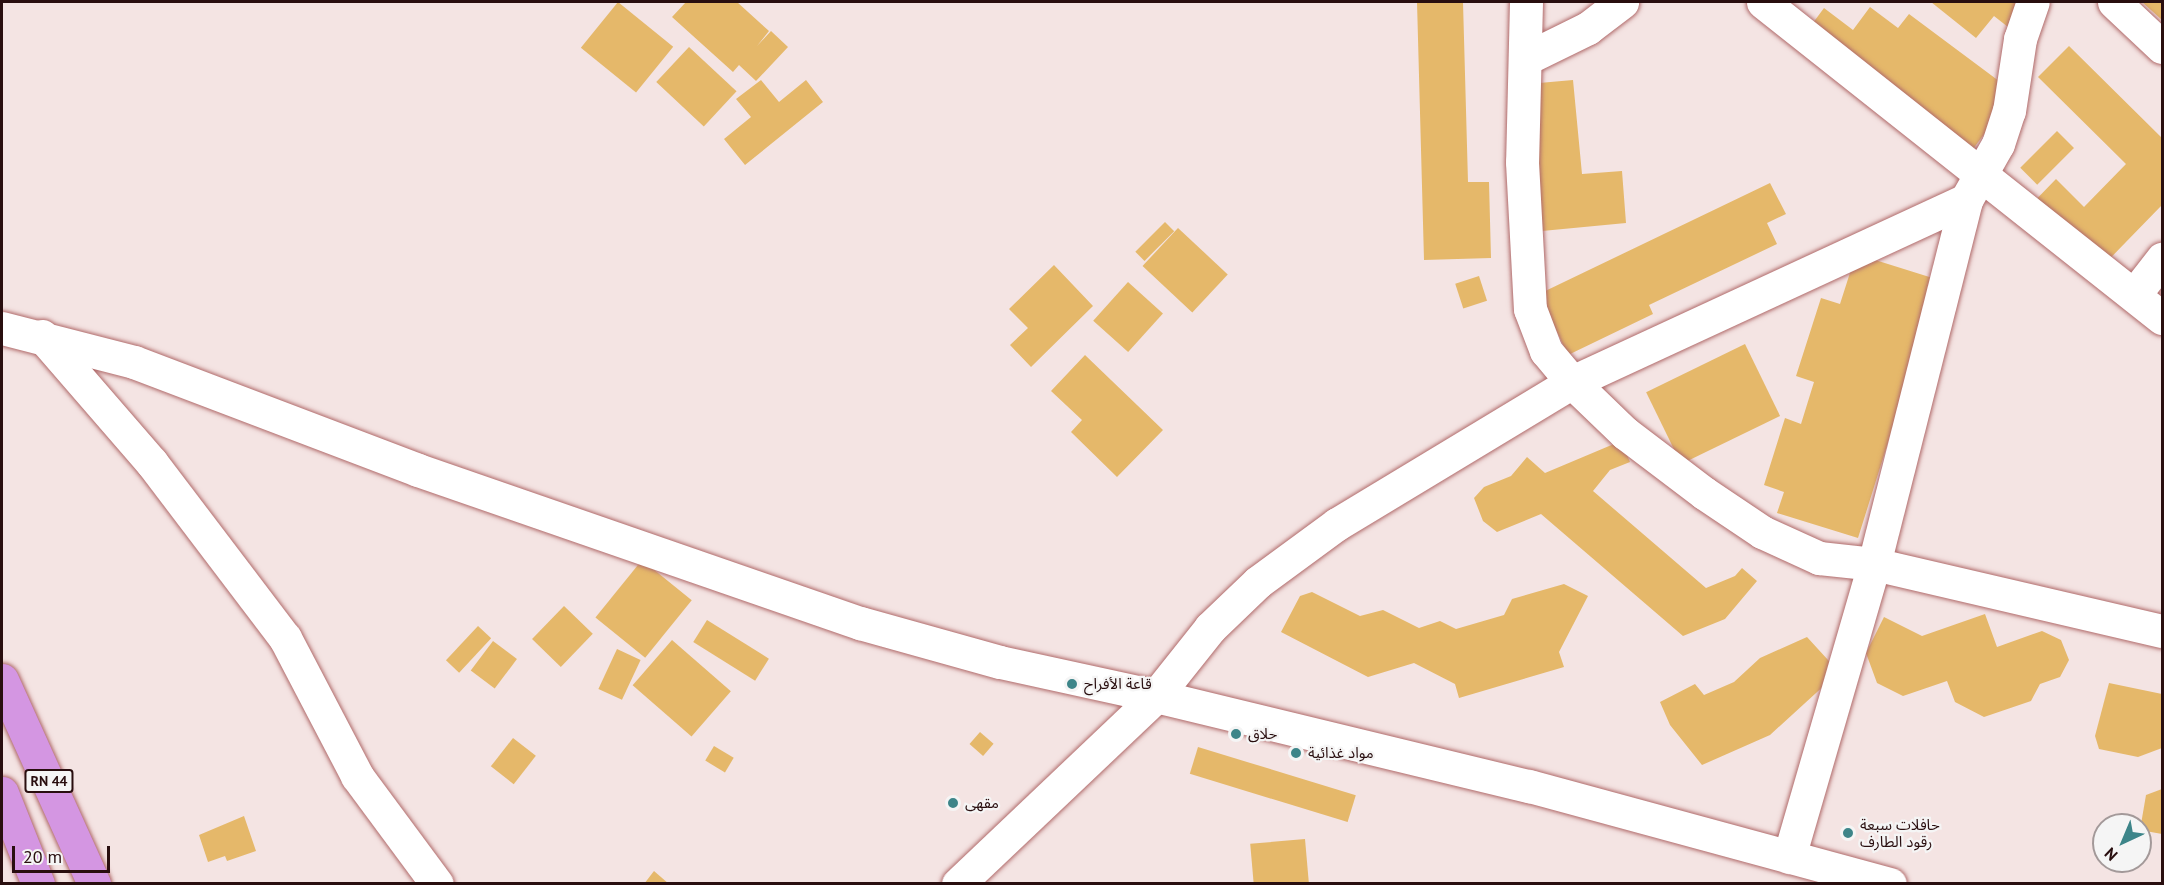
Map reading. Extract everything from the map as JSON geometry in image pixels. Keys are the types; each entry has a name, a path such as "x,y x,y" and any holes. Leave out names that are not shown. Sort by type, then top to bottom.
{"highway":[{"name":"RN 44","path":"2,680 94,884"},
{"name":"RN 44","path":"2,793 38,884"}],"street":[{"path":"1526,2 1522,162 1530,309 1546,351 1572,382 1625,433 1761,532 1819,558 1874,564 2163,631"},
{"path":"1525,59 1588,28 1622,2"},
{"path":"1763,2 1973,188 2134,295 2163,318"},
{"path":"1789,857 1874,564 1973,188 1998,144 2009,111 2020,39 2033,2"},
{"path":"2114,2 2163,47"},
{"path":"958,884 1156,696 1210,628 1258,582 1336,524 1572,382 1973,188"},
{"path":"2134,295 2163,259"},
{"path":"2,328 42,336 134,362 418,470 860,623 1000,662 1156,696 1529,786 1890,884"},
{"path":"42,336 152,463 285,638 357,776 437,884"}],"building":[{"path":"618,2 673,47 636,93 581,48"},
{"path":"686,2 737,2 769,31 757,46 771,31 788,47 756,81 739,65 733,72 672,17"},
{"path":"1417,2 1463,2 1468,182 1489,182 1491,258 1424,260"},
{"path":"1931,2 2029,2 2008,27 1994,16 1976,38"},
{"path":"2142,2 2162,2 2162,20"},
{"path":"1870,7 1898,28 1909,14 2015,93 1961,165 1798,43 1824,8 1853,30"},
{"path":"2069,46 2162,138 2162,205 2089,280 2022,214 2056,179 2084,207 2126,164 2038,77"},
{"path":"689,47 737,91 704,126 656,82"},
{"path":"761,80 779,102 806,80 823,102 745,165 724,139 751,117 736,99"},
{"path":"1573,80 1582,174 1622,171 1626,223 1542,231 1528,84"},
{"path":"2057,131 2074,148 2037,185 2020,168"},
{"path":"1770,183 1786,214 1767,223 1777,244 1649,305 1653,314 1568,355 1539,294"},
{"path":"1165,222 1174,231 1144,261 1135,252"},
{"path":"1178,228 1228,274 1192,312 1143,266"},
{"path":"1856,254 1939,280 1858,538 1777,513 1784,492 1764,485 1785,418 1801,424 1814,382 1796,376 1821,298 1840,304"},
{"path":"1054,265 1093,306 1031,367 1010,345 1028,328 1009,309"},
{"path":"1479,276 1487,301 1463,308 1455,284"},
{"path":"1128,282 1163,313 1128,352 1093,321"},
{"path":"1745,344 1780,416 1681,464 1646,392"},
{"path":"1085,355 1163,430 1117,477 1071,432 1082,420 1051,391"},
{"path":"1621,441 1630,462 1610,470 1593,491 1706,588 1735,576 1742,568 1757,581 1725,619 1683,636 1541,514 1497,532 1483,521 1474,498 1484,487 1511,476 1527,457 1545,473"},
{"path":"642,560 692,600 645,658 595,618"},
{"path":"1564,584 1588,596 1559,652 1564,667 1459,698 1455,684 1414,663 1368,677 1281,632 1300,596 1312,592 1360,616 1383,610 1419,628 1440,621 1456,629 1504,615 1512,599"},
{"path":"564,606 593,634 561,667 532,639"},
{"path":"1985,614 1997,647 2042,631 2061,640 2069,660 2060,677 2040,684 2031,701 1984,717 1955,702 1947,681 1903,696 1877,683 1866,653 1884,617 1922,636"},
{"path":"707,620 769,659 755,681 693,642"},
{"path":"478,626 491,638 459,673 446,660"},
{"path":"1807,637 1839,672 1770,735 1702,765 1670,725 1660,702 1695,684 1704,695 1734,682 1760,658"},
{"path":"672,640 731,691 692,736 633,685"},
{"path":"493,641 517,659 495,689 471,671"},
{"path":"617,649 641,660 622,700 598,689"},
{"path":"2109,683 2162,694 2162,748 2138,757 2099,749 2095,736"},
{"path":"980,732 994,744 983,756 970,744"},
{"path":"513,738 536,756 514,784 491,766"},
{"path":"714,746 734,758 725,772 705,761"},
{"path":"1198,747 1356,795 1348,822 1190,774"},
{"path":"2162,789 2162,834 2152,832 2152,813 2143,813 2146,795"},
{"path":"244,816 256,851 227,861 225,856 208,862 199,835"},
{"path":"1305,839 1309,884 1254,884 1250,844"},
{"path":"654,871 669,884 644,884"}],"place":[{"name":"قاعة الأفراح","path":"1072,684"},
{"name":"حلاق","path":"1236,734"},
{"name":"مواد غذائية","path":"1296,753"},
{"name":"مقهى","path":"953,803"},
{"name":"حافلات سبعة رقود الطارف","path":"1848,833"}]}
